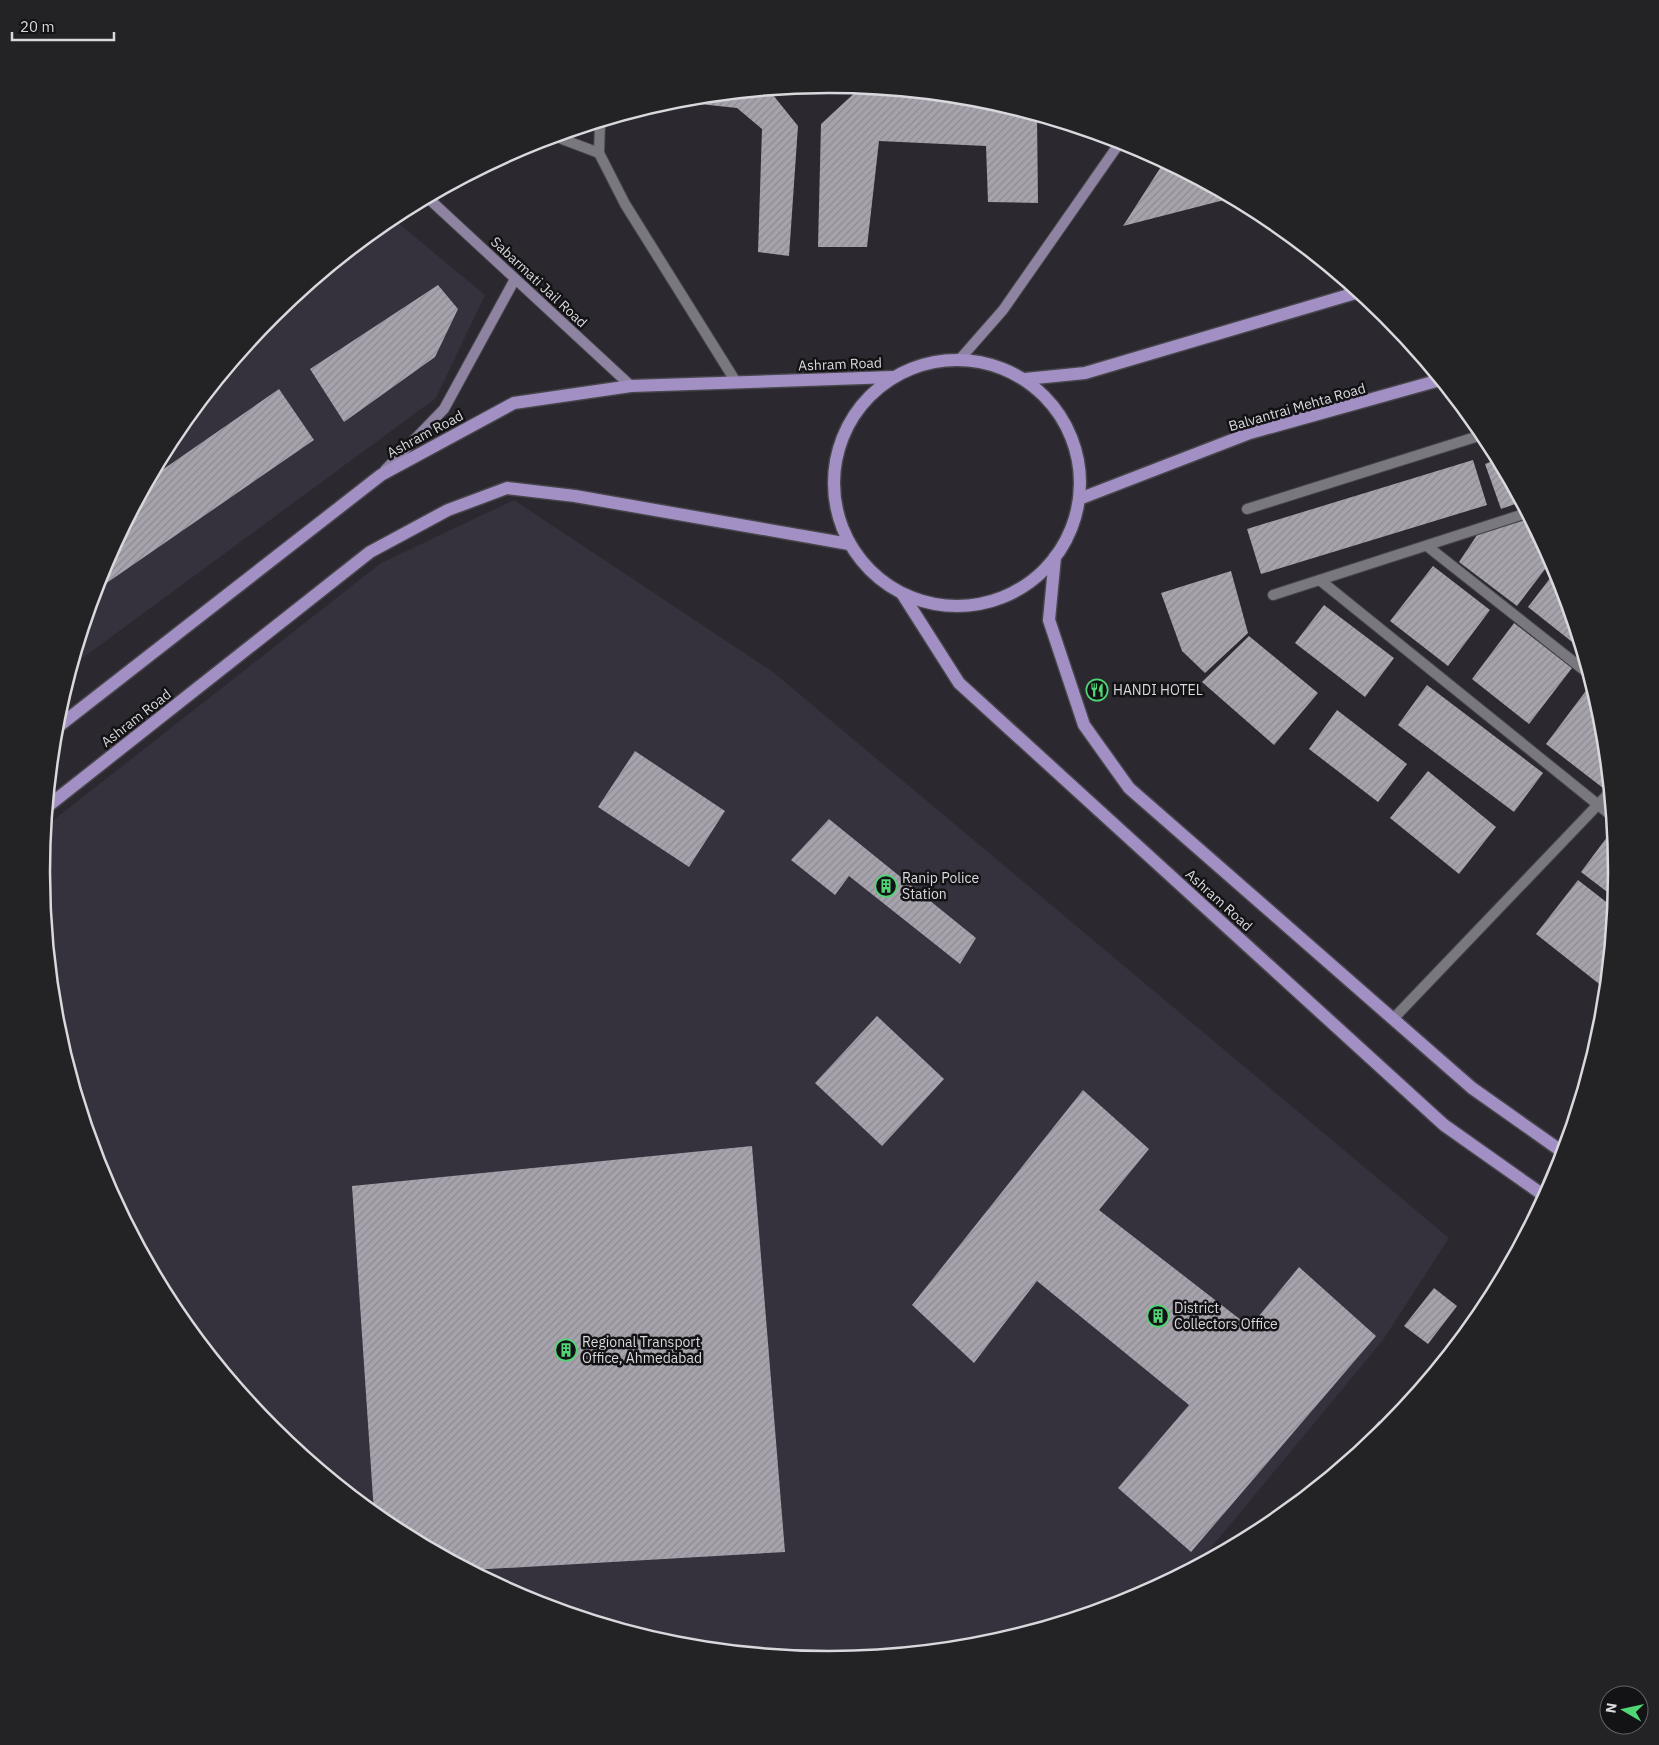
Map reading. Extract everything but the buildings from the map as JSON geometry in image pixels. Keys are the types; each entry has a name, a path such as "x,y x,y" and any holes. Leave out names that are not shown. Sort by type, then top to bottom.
{"main road":[{"path":"1025,379 1085,373 1352,294"},
{"path":"960,359 994,364 1025,379 1050,402 1069,431 1079,464 1079,498 1071,529 1056,557 1025,586 986,604 943,607 902,595 872,574 849,544 836,509 834,471 843,434 863,402 892,377 924,363 960,359"},
{"name":"Ashram Road","path":"65,721 381,475 514,403 632,386 892,377"},
{"name":"Balvantrai Mehta Road","path":"1079,498 1250,433 1434,382"},
{"name":"Ashram Road","path":"54,801 370,552 448,510 507,488 575,496 849,544"},
{"name":"Ashram Road","path":"1056,557 1049,620 1084,725 1129,788 1472,1088 1558,1149"},
{"name":"Ashram Road","path":"902,595 959,683 1444,1124 1540,1193"}],"street":[{"path":"600,128 598,153 625,204 736,382"},
{"path":"563,140 598,153"},
{"path":"960,359 1002,310 1116,148"},
{"name":"Sabarmati Jail Road","path":"432,202 632,386"},
{"path":"381,475 444,409 515,279"},
{"path":"1247,509 1476,437"},
{"path":"1273,595 1522,515"},
{"path":"1427,546 1581,668"},
{"path":"1320,581 1606,811"},
{"path":"1393,1019 1605,798"}],"shaded area":[{"path":"398,223 485,295 436,398 80,660 91,622 109,574 130,528 154,483 181,439 243,359 278,321 355,254"},
{"path":"514,500 773,672 1449,1238 1383,1340 1204,1556 1128,1593 1080,1611 982,1637 931,1645 830,1652 728,1645 677,1637 579,1611 531,1593 485,1572 440,1548 396,1521 316,1459 278,1424 243,1386 181,1306 154,1262 130,1217 109,1171 91,1123 65,1025 57,974 50,872 52,821 381,563"}],"place":[{"name":"HANDI HOTEL","path":"1097,690"},
{"name":"Ranip Police Station","path":"886,886"},
{"name":"District Collectors Office","path":"1158,1316"},
{"name":"Regional Transport Office, Ahmedabad","path":"566,1350"}]}
